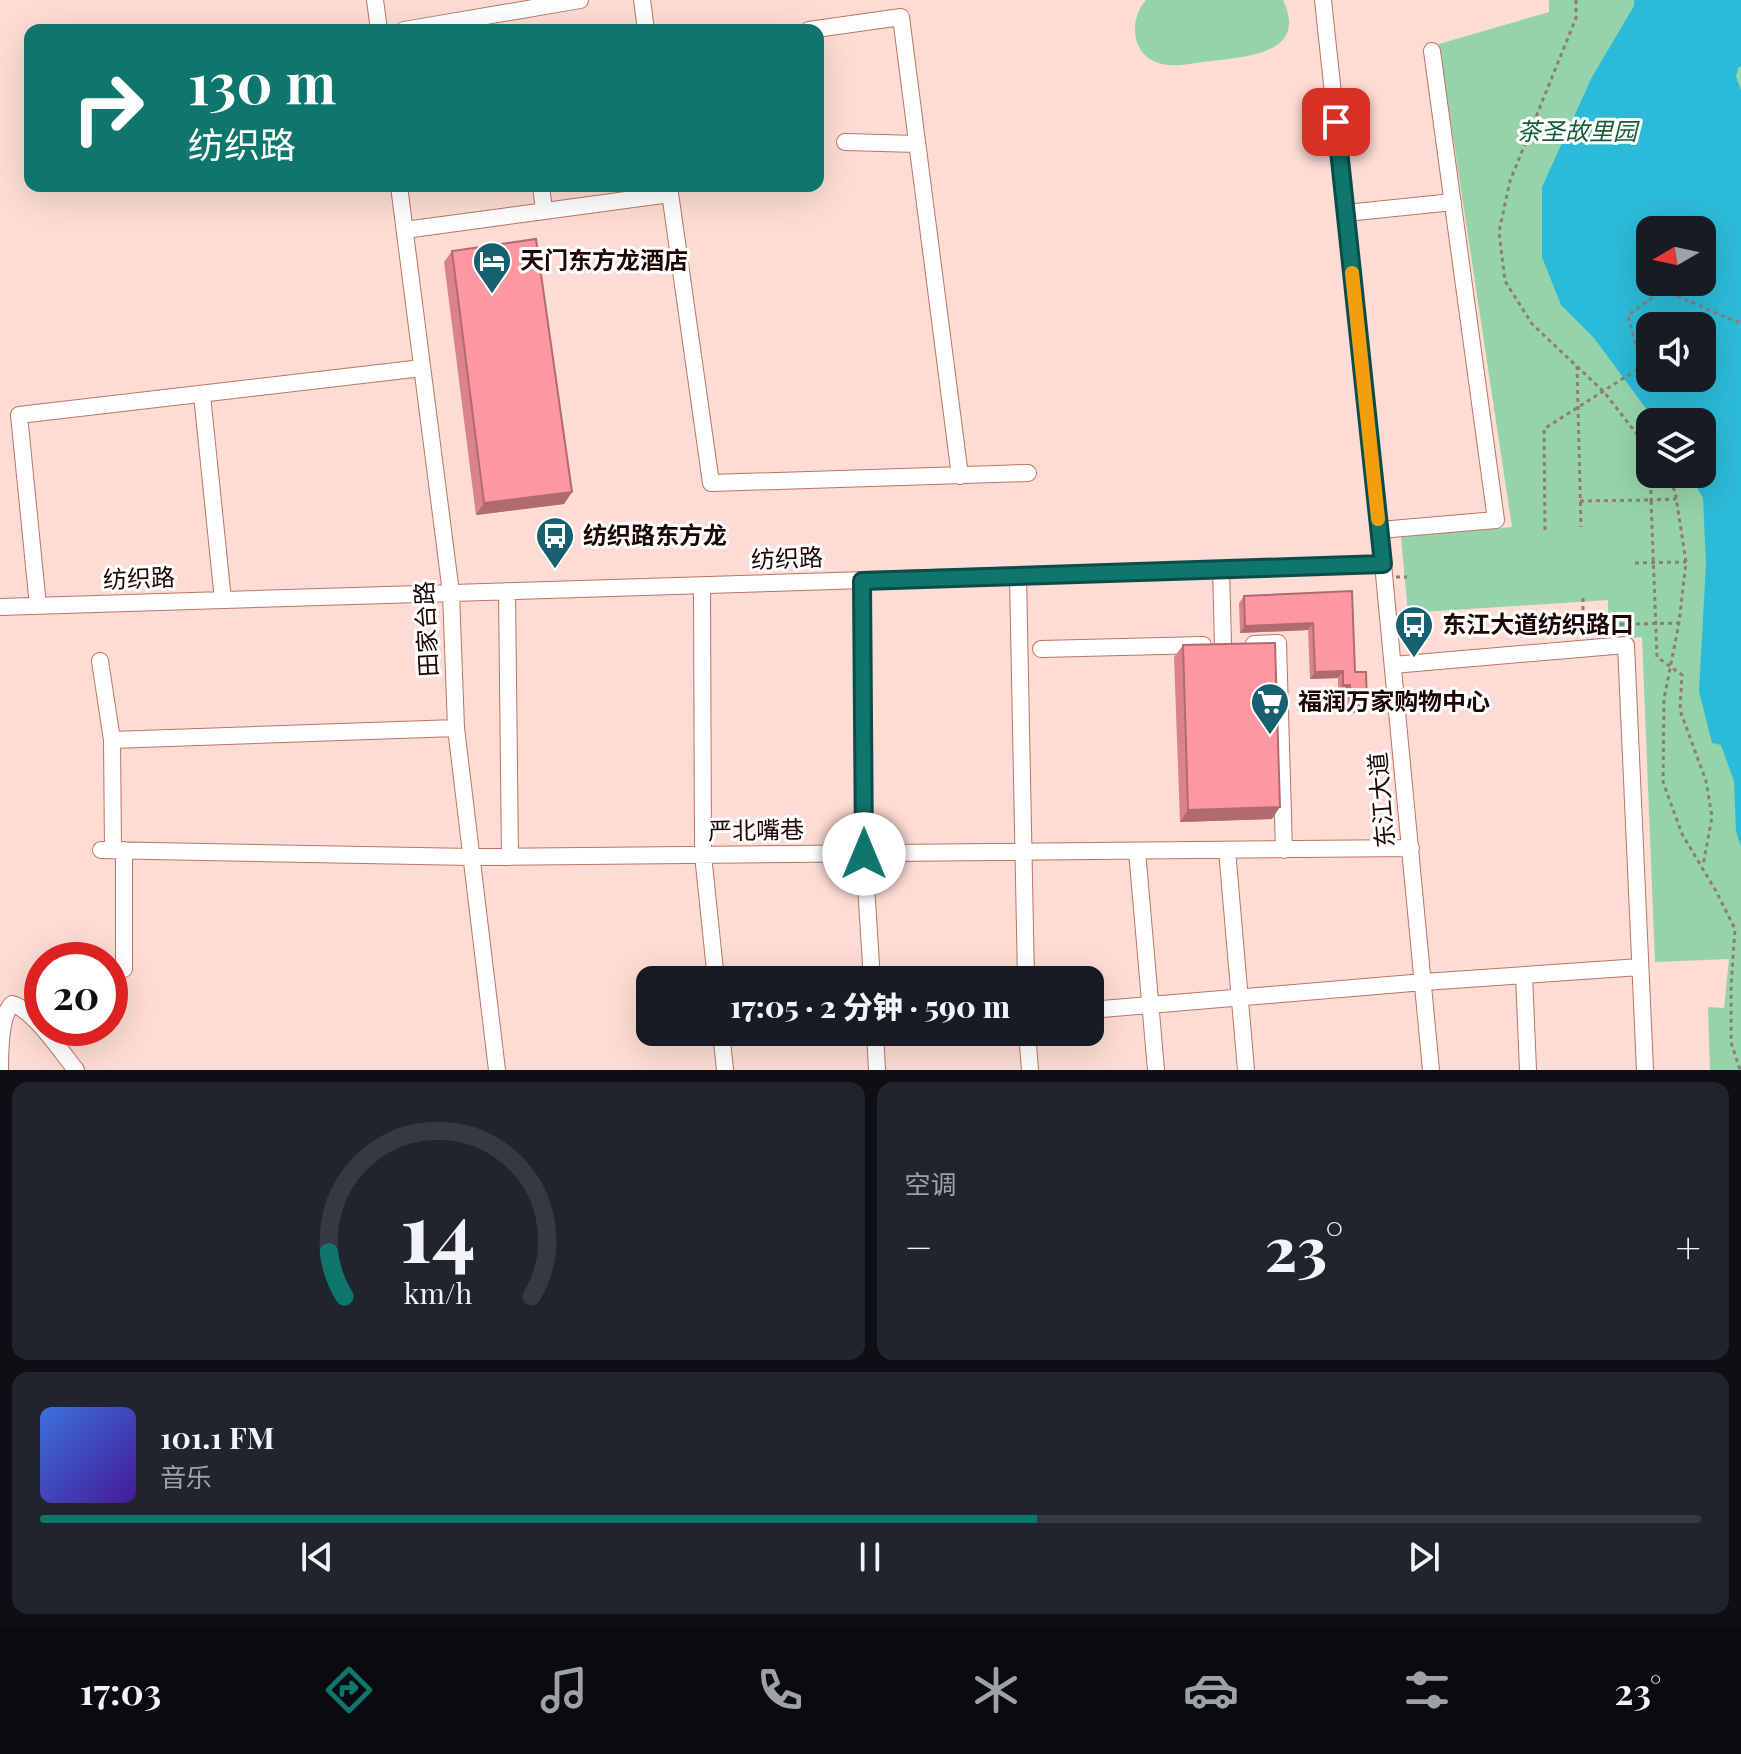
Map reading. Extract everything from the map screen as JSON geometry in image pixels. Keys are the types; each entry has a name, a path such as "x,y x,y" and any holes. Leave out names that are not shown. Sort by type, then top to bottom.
{"street":[{"path":"375,0 378,24"},
{"path":"439,24 580,0"},
{"path":"642,0 645,24"},
{"name":"东江大道","path":"1323,0 1380,530 1431,1070"},
{"path":"824,28 901,17 960,476"},
{"path":"1380,530 1496,520 1432,51"},
{"path":"845,142 917,144"},
{"name":"田家台路","path":"400,192 451,593 456,728 497,1070"},
{"path":"542,192 544,211"},
{"path":"405,230 657,192"},
{"path":"669,192 711,483 1028,473"},
{"path":"1346,213 1453,202"},
{"path":"38,606 19,415 422,368"},
{"path":"202,395 223,600"},
{"name":"纺织路","path":"0,607 1383,564"},
{"path":"1221,569 1223,644"},
{"path":"1018,576 1026,966"},
{"path":"862,581 864,854 871,966"},
{"path":"702,586 703,855 715,966"},
{"path":"507,591 510,857"},
{"path":"1041,649 1278,643 1284,850"},
{"path":"1393,665 1626,645 1645,1070"},
{"path":"100,661 112,740 113,850 122,942"},
{"path":"112,740 456,728"},
{"name":"严北嘴巷","path":"113,850 510,857 1411,848"},
{"path":"1227,850 1246,1070"},
{"path":"1137,851 1156,1070"},
{"path":"1104,1009 1640,967"},
{"path":"1524,975 1528,1070"},
{"path":"0,1070 2,1023 6,1010 12,1004 23,1008 76,1070"},
{"path":"722,1046 725,1070"},
{"path":"876,1046 877,1070"},
{"path":"1028,1046 1030,1070"}],"path":[{"path":"1576,0 1576,18 1510,181 1499,232 1505,281 1532,324 1604,392 1636,433"},
{"path":"1545,530 1544,429 1641,367 1628,315 1663,290 1737,322 1741,318"},
{"path":"1577,366 1581,527"},
{"path":"1651,488 1657,657 1682,675 1680,710 1706,781 1712,817 1703,868"},
{"path":"1673,488 1686,562 1679,623 1664,699 1663,782 1682,834 1735,929 1731,1042 1740,1070"},
{"path":"1580,501 1676,499"},
{"path":"1635,563 1686,562"},
{"path":"1583,598 1583,625 1679,623"}],"green space":[{"path":"1146,0 1283,0 1289,18 1288,32 1281,42 1256,54 1180,65 1162,64 1144,54 1136,37 1137,17"},
{"name":"茶圣故里园","path":"1549,0 1741,0 1741,1070 1710,1070 1708,1007 1724,1008 1729,959 1655,962 1642,637 1608,640 1608,600 1408,613 1401,537 1512,527 1439,44 1549,12"}],"water":[{"path":"1634,0 1741,0 1741,66 1736,77 1741,90 1741,847 1736,831 1734,781 1721,745 1712,743 1699,691 1706,564 1703,498 1697,488 1716,488 1716,408 1646,408 1594,338 1561,305 1542,257 1542,187 1592,77 1634,6"}],"building":[{"path":"536,239 572,492 484,503 452,251"},
{"path":"1352,591 1355,672 1366,672 1367,705 1351,706 1350,685 1343,685 1343,671 1315,672 1313,623 1245,626 1244,596"},
{"path":"1275,643 1280,807 1188,810 1183,645"}],"slow traffic":[{"path":"1352,273 1378,519"}],"place":[{"name":"天门东方龙酒店","path":"492,295"},
{"name":"纺织路东方龙","path":"555,570"},
{"name":"东江大道纺织路口","path":"1414,659"},
{"name":"福润万家购物中心","path":"1270,736"}],"route":[{"path":"864,854 862,581 1383,564 1336,122"}]}
